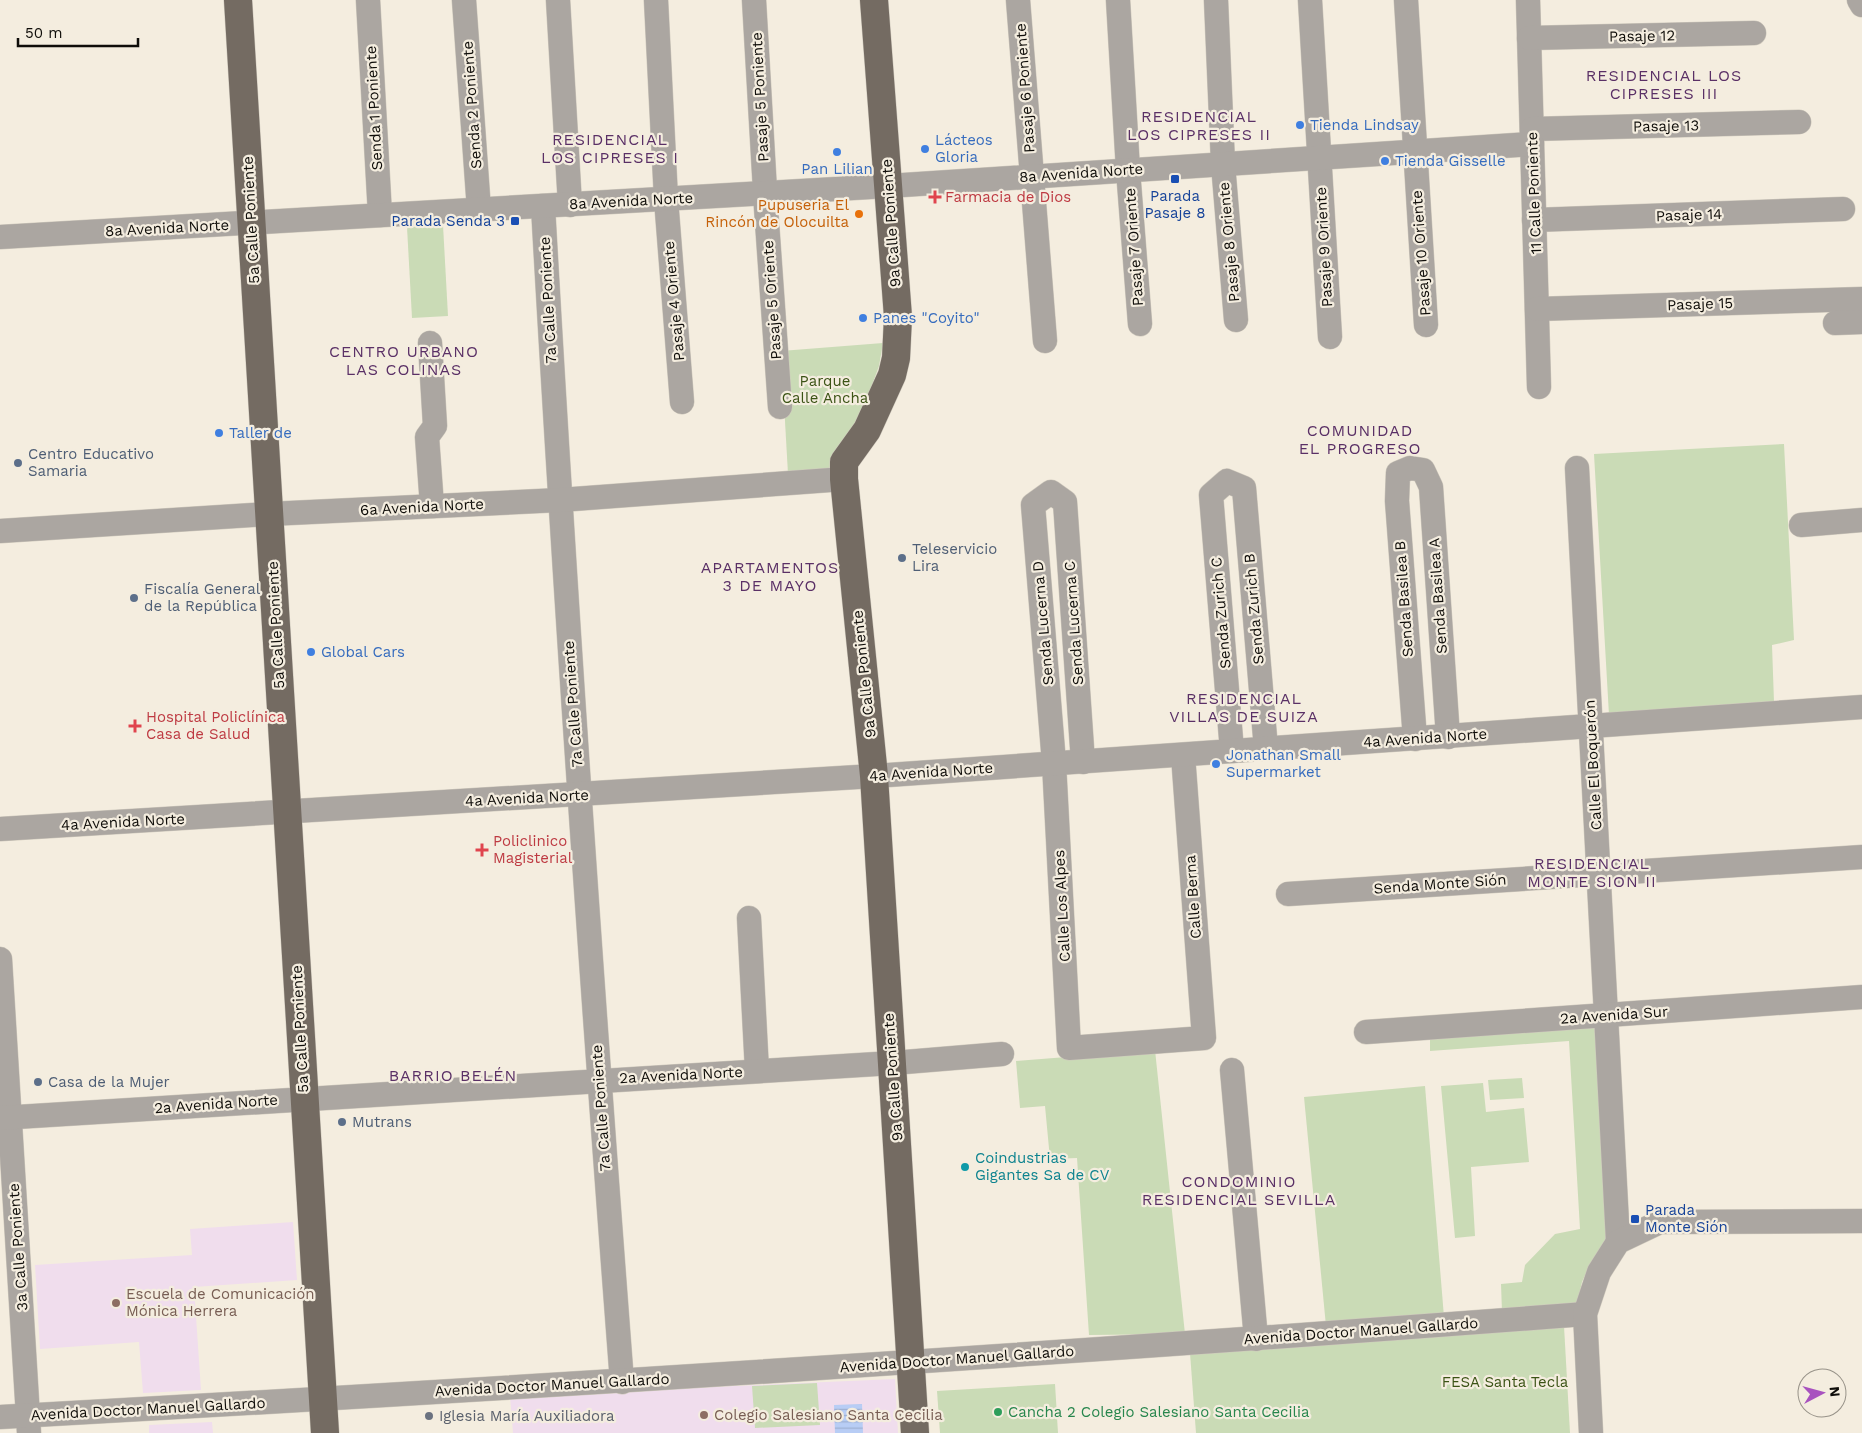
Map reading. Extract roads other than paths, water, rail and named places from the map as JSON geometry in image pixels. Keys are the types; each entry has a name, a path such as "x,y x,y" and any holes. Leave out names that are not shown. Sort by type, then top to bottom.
{"main road":[{"name":"5a Calle Poniente","path":"238,0 325,1433"},
{"name":"9a Calle Poniente","path":"874,0 898,317 896,358 885,393 867,430 844,462 844,479 874,776 915,1433"}],"street":[{"name":"Senda 1 Poniente","path":"368,0 380,216"},
{"name":"Senda 2 Poniente","path":"464,0 479,210"},
{"path":"558,0 570,205"},
{"name":"Pasaje 4 Oriente","path":"656,0 666,199 682,402"},
{"name":"Pasaje 5 Poniente","path":"754,0 765,193"},
{"name":"Pasaje 6 Poniente","path":"1018,0 1045,341"},
{"name":"Pasaje 7 Oriente","path":"1118,0 1128,170 1140,324"},
{"name":"Pasaje 8 Oriente","path":"1216,0 1223,164 1236,320"},
{"name":"Pasaje 9 Oriente","path":"1310,0 1330,337"},
{"name":"Pasaje 10 Oriente","path":"1406,0 1426,325"},
{"name":"11 Calle Poniente","path":"1528,0 1540,387"},
{"path":"1859,0 1862,5"},
{"name":"Pasaje 12","path":"1529,38 1754,34"},
{"name":"Pasaje 13","path":"1532,136 1799,122"},
{"name":"8a Avenida Norte","path":"0,237 888,186 1415,152 1532,136"},
{"name":"Pasaje 5 Oriente","path":"765,193 780,407"},
{"name":"7a Calle Poniente","path":"543,206 579,795 622,1382"},
{"name":"Pasaje 14","path":"1534,220 1843,209"},
{"name":"Pasaje 15","path":"1537,309 1862,299"},
{"path":"1835,323 1862,322"},
{"path":"430,343 435,426 427,437 432,506"},
{"name":"Senda Basilea A","path":"1410,468 1423,470 1431,487 1448,737"},
{"name":"Senda Basilea B","path":"1410,468 1398,473 1397,500 1415,739"},
{"name":"Calle El Boquerón","path":"1577,468 1618,1242"},
{"name":"6a Avenida Norte","path":"0,531 269,514 560,500 844,479"},
{"name":"Senda Zurich B","path":"1226,482 1244,488 1266,749"},
{"name":"Senda Zurich C","path":"1226,482 1211,494 1232,752"},
{"name":"Senda Lucerna C","path":"1051,492 1065,502 1083,762"},
{"name":"Senda Lucerna D","path":"1051,492 1033,505 1054,763"},
{"path":"1801,525 1862,520"},
{"name":"4a Avenida Norte","path":"0,829 874,776 1862,707"},
{"name":"Calle Berna","path":"1069,1048 1204,1038 1183,755"},
{"name":"Calle Los Alpes","path":"1054,763 1069,1048"},
{"name":"Senda Monte Sión","path":"1288,894 1862,857"},
{"path":"749,918 757,1071"},
{"name":"3a Calle Poniente","path":"0,959 5,1118 29,1424"},
{"name":"2a Avenida Sur","path":"1366,1032 1862,997"},
{"name":"2a Avenida Norte","path":"5,1118 893,1063 1002,1054"},
{"path":"1232,1070 1256,1339"},
{"path":"1591,1433 1586,1314 1599,1272 1618,1242 1660,1222 1862,1221"},
{"name":"Avenida Doctor Manuel Gallardo","path":"0,1417 29,1424 322,1399 622,1382 1256,1339 1586,1314"}],"water":[{"path":"862,1404 863,1433 835,1433 834,1405"}],"place":[{"name":"Tienda Lindsay","path":"1300,125"},
{"name":"Lácteos Gloria","path":"925,149"},
{"name":"Pan Lilian","path":"837,152"},
{"name":"Tienda Gisselle","path":"1385,161"},
{"name":"Parada Pasaje 8","path":"1175,179"},
{"name":"Farmacia de Dios","path":"935,197"},
{"name":"Pupuseria El Rincón de Olocuilta","path":"859,214"},
{"name":"Parada Senda 3","path":"515,221"},
{"name":"Panes \"Coyito\"","path":"863,318"},
{"name":"Taller de","path":"219,433"},
{"name":"Centro Educativo Samaria","path":"18,463"},
{"name":"Teleservicio Lira","path":"902,558"},
{"name":"Fiscalía General de la República","path":"134,598"},
{"name":"Global Cars","path":"311,652"},
{"name":"Hospital Policlínica Casa de Salud","path":"135,726"},
{"name":"Jonathan Small Supermarket","path":"1216,764"},
{"name":"Policlinico Magisterial","path":"482,850"},
{"name":"Casa de la Mujer","path":"38,1082"},
{"name":"Mutrans","path":"342,1122"},
{"name":"Coindustrias Gigantes Sa de CV","path":"965,1167"},
{"name":"Parada Monte Sión","path":"1635,1219"},
{"name":"Escuela de Comunicación Mónica Herrera","path":"116,1303"},
{"name":"Cancha 2 Colegio Salesiano Santa Cecilia","path":"998,1412"},
{"name":"Colegio Salesiano Santa Cecilia","path":"704,1415"},
{"name":"Iglesia María Auxiliadora","path":"429,1416"}],"district":[{"name":"RESIDENCIAL LOS CIPRESES III","path":"1664,84"},
{"name":"RESIDENCIAL LOS CIPRESES II","path":"1199,125"},
{"name":"RESIDENCIAL LOS CIPRESES I","path":"610,148"},
{"name":"CENTRO URBANO LAS COLINAS","path":"404,360"},
{"name":"COMUNIDAD EL PROGRESO","path":"1360,439"},
{"name":"APARTAMENTOS 3 DE MAYO","path":"770,576"},
{"name":"RESIDENCIAL VILLAS DE SUIZA","path":"1244,707"},
{"name":"RESIDENCIAL MONTE SION II","path":"1592,872"},
{"name":"BARRIO BELÉN","path":"453,1075"},
{"name":"CONDOMINIO RESIDENCIAL SEVILLA","path":"1239,1190"}],"park label":[{"name":"Parque Calle Ancha","path":"825,390"},
{"name":"FESA Santa Tecla","path":"1505,1382"}]}
